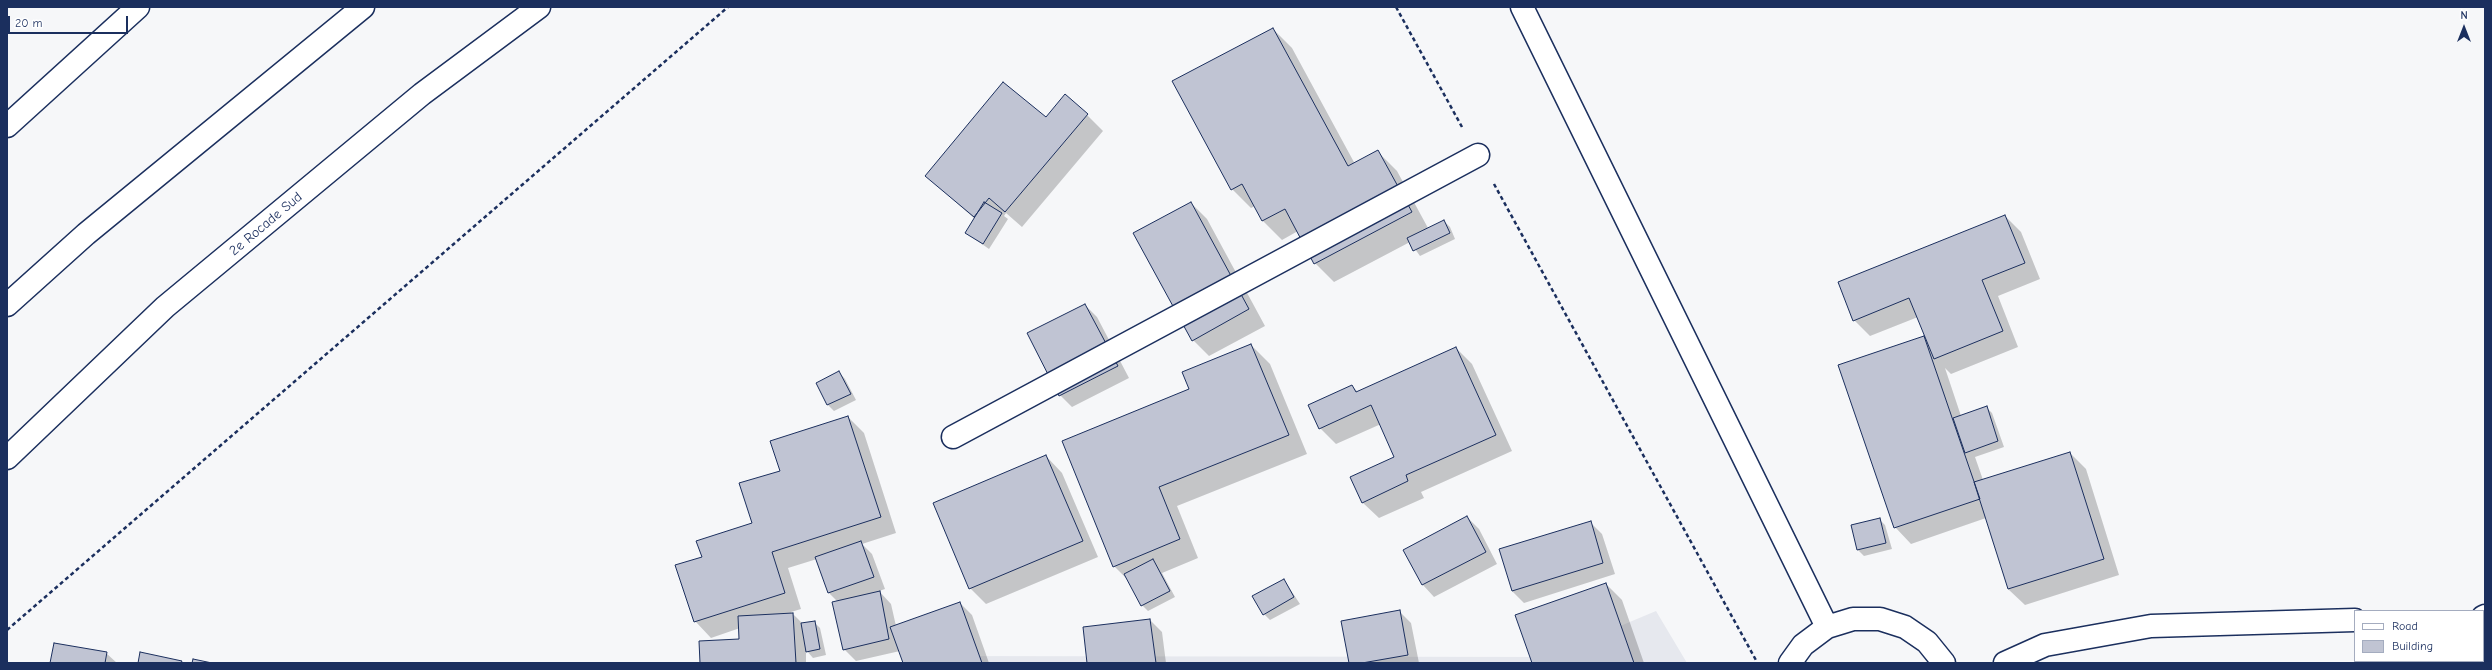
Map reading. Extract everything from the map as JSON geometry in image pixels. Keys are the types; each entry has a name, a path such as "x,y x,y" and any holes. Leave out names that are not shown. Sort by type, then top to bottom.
{"main road":[{"path":"7,126 138,7"},
{"path":"7,305 86,234 363,7"},
{"name":"2e Rocade Sud","path":"7,458 166,306 422,94 539,7"},
{"path":"1522,7 1828,627"},
{"path":"953,437 1478,155"},
{"path":"1790,663 1803,645 1828,627 1853,619 1880,619 1905,627 1927,642 1944,663"},
{"path":"2005,663 2045,645 2151,626 2354,620"}],"path":[{"path":"7,630 728,7"},
{"path":"1396,7 1757,663"}],"shaded area":[{"path":"1656,611 1687,663 931,663 932,656 1546,657"}],"building":[{"path":"1273,28 1348,166 1378,150 1412,212 1314,264 1285,209 1262,221 1242,184 1231,190 1172,81"},
{"path":"1003,82 1046,117 1065,94 1088,114 1005,212 989,198 974,217 925,176"},
{"path":"984,202 1002,213 983,244 965,233"},
{"path":"1191,202 1249,309 1192,341 1133,233"},
{"path":"2005,215 2025,263 1982,280 2003,331 1934,359 1909,298 1853,321 1838,282"},
{"path":"1444,220 1450,233 1413,251 1407,238"},
{"path":"1085,304 1118,366 1059,396 1027,333"},
{"path":"1924,336 1980,499 1894,528 1838,365"},
{"path":"1251,344 1289,435 1159,487 1180,539 1113,567 1062,441 1189,389 1182,372"},
{"path":"1456,347 1496,435 1406,475 1408,481 1362,503 1350,477 1394,457 1371,405 1319,429 1308,405 1352,385 1356,392"},
{"path":"839,371 851,394 827,405 816,383"},
{"path":"1987,406 1998,441 1965,453 1953,418"},
{"path":"848,416 881,517 772,552 785,593 694,622 675,565 702,557 696,541 752,523 739,483 780,471 770,441"},
{"path":"2070,452 2104,559 2008,589 1974,482"},
{"path":"1046,455 1083,541 969,589 933,503"},
{"path":"1467,516 1486,552 1422,585 1403,550"},
{"path":"1880,518 1886,543 1857,550 1851,525"},
{"path":"1591,521 1603,563 1512,591 1499,549"},
{"path":"861,541 874,577 828,593 815,557"},
{"path":"1153,559 1170,591 1141,606 1124,574"},
{"path":"1284,579 1294,597 1263,615 1252,596"},
{"path":"1606,583 1634,663 1532,663 1515,615"},
{"path":"880,591 889,639 843,650 832,602"},
{"path":"960,602 982,663 903,663 890,627"},
{"path":"1400,610 1408,655 1362,663 1349,663 1341,621"},
{"path":"793,613 796,663 700,663 699,641 739,639 738,616"},
{"path":"1150,619 1156,663 1087,663 1083,627"},
{"path":"815,621 820,649 806,652 801,623"},
{"path":"54,643 107,652 105,663 50,663"},
{"path":"140,652 182,661 181,663 138,663"},
{"path":"193,659 212,663 192,663"}]}
